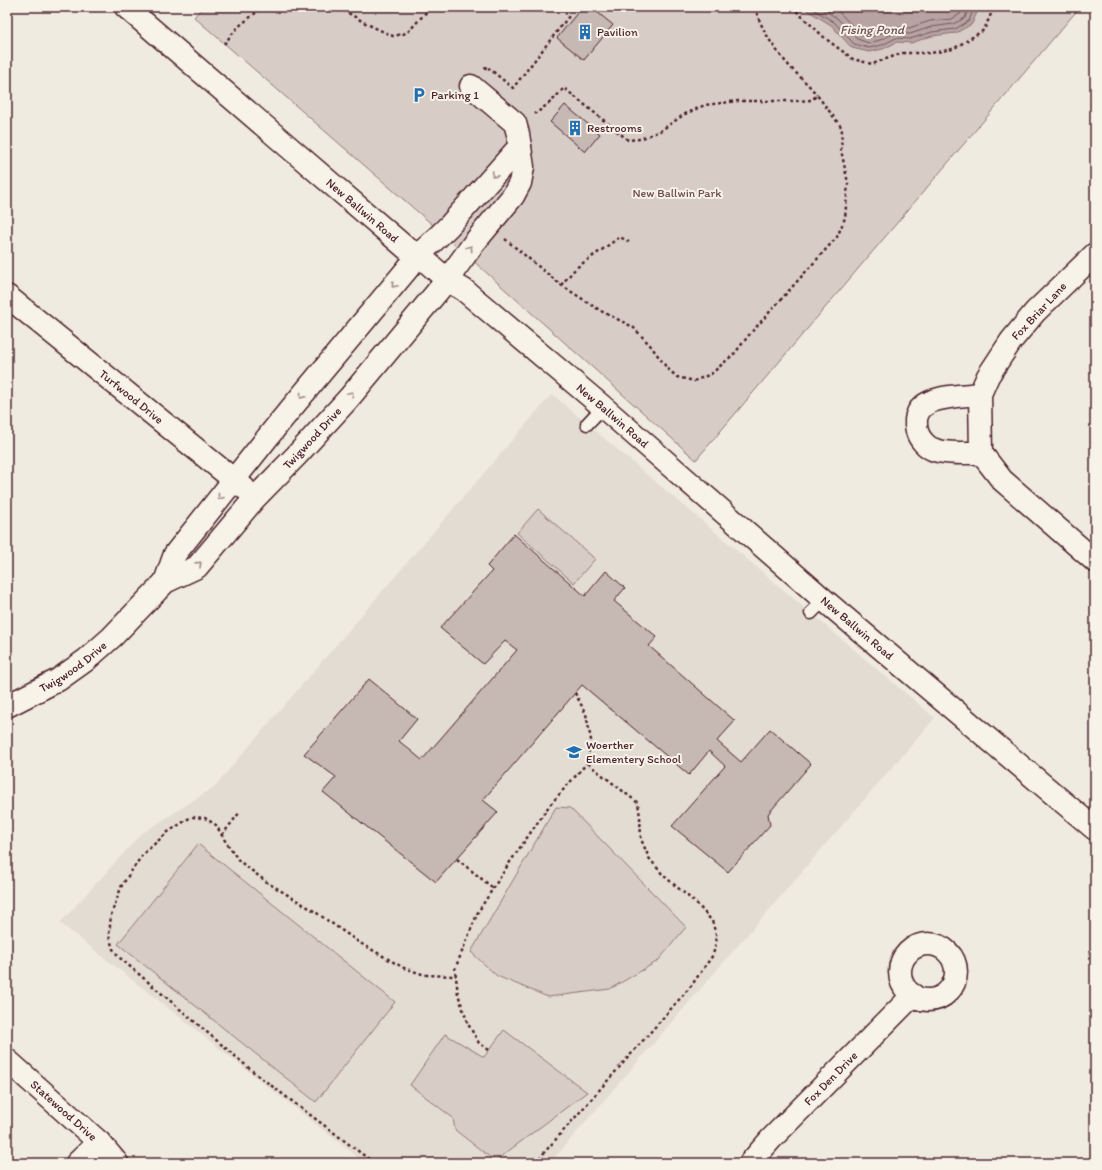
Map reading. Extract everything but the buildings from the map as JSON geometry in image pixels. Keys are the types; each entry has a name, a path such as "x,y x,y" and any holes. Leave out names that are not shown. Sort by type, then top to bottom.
{"street":[{"name":"New Ballwin Road","path":"126,7 406,248 419,255 447,280 464,290 603,406 817,606 1095,829"},
{"path":"447,280 474,243 513,196 520,183 523,168 515,123 471,86"},
{"path":"419,255 449,226 520,146"},
{"name":"Fox Briar Lane","path":"981,453 980,394 998,358 1035,312 1095,254"},
{"name":"Twigwood Drive","path":"165,582 175,554 234,479 419,255"},
{"name":"Twigwood Drive","path":"7,706 58,680 86,660 122,627 165,582 197,567 255,498 349,398 447,280"},
{"name":"Turfwood Drive","path":"8,301 234,479 255,498"},
{"path":"980,394 939,398 930,401 921,408 916,416 916,425 922,442 936,451 981,453 1002,480 1095,561"},
{"name":"Fox Den Drive","path":"750,1163 771,1139 913,995"},
{"name":"Statewood Drive","path":"7,1060 99,1142 117,1163"},
{"path":"77,1163 99,1142"}],"lane":[{"path":"587,424 603,406"}],"path":[{"path":"224,44 238,27 263,7"},
{"path":"338,7 366,24 393,36 407,33 431,7"},
{"path":"471,86 486,66 512,88 569,16 559,7"},
{"path":"500,235 561,285 601,311 633,327 677,377 694,381 711,374 735,353 837,237 845,218 848,183 841,150 842,128 809,84 791,68 772,44 758,20 755,7"},
{"path":"792,7 826,39 853,59 872,64 903,53 931,53 953,49 984,30 994,7"},
{"path":"534,114 552,101 564,88 628,140 640,139 660,131 685,114 705,106 738,101 812,100 817,95"},
{"path":"561,285 576,268 620,237 630,242"},
{"path":"489,1050 479,1043 468,1024 458,994 455,969 478,912 493,888 549,806 587,763 591,740 586,714 575,693"},
{"path":"535,1163 691,986 713,955 717,938 712,921 698,905 663,875 649,858 641,839 638,803 587,763"},
{"path":"222,835 240,812"},
{"path":"374,1163 256,1074 120,958 113,949 109,936 111,915 122,885 143,854 168,832 191,817 205,818 216,825 239,860 268,883 311,909 360,943 404,968 425,975 456,976"},
{"path":"457,859 493,888"}],"shaded area":[{"name":"Woerther Elementery School","path":"552,394 935,718 550,1163 365,1163 60,923 141,834 214,787"}],"green space":[{"name":"New Ballwin Park","path":"203,7 1080,7 696,460 442,233 194,17"},
{"path":"538,509 595,559 574,583 517,533"},
{"path":"556,807 570,808 686,927 658,961 610,989 548,997 497,976 471,952"},
{"path":"198,844 395,1002 316,1102 118,944"},
{"path":"504,1030 587,1092 495,1161 455,1130 453,1118 410,1085 445,1034 484,1057"}],"water":[{"name":"Fising Pond","path":"802,7 977,7 978,10 972,24 956,33 932,36 911,43 897,42 883,49 869,52 852,48 831,25"}],"place":[{"name":"Pavilion","path":"585,32"},
{"name":"Parking 1","path":"419,95"},
{"name":"Restrooms","path":"575,128"},
{"name":"Woerther Elementery School","path":"574,752"}]}
